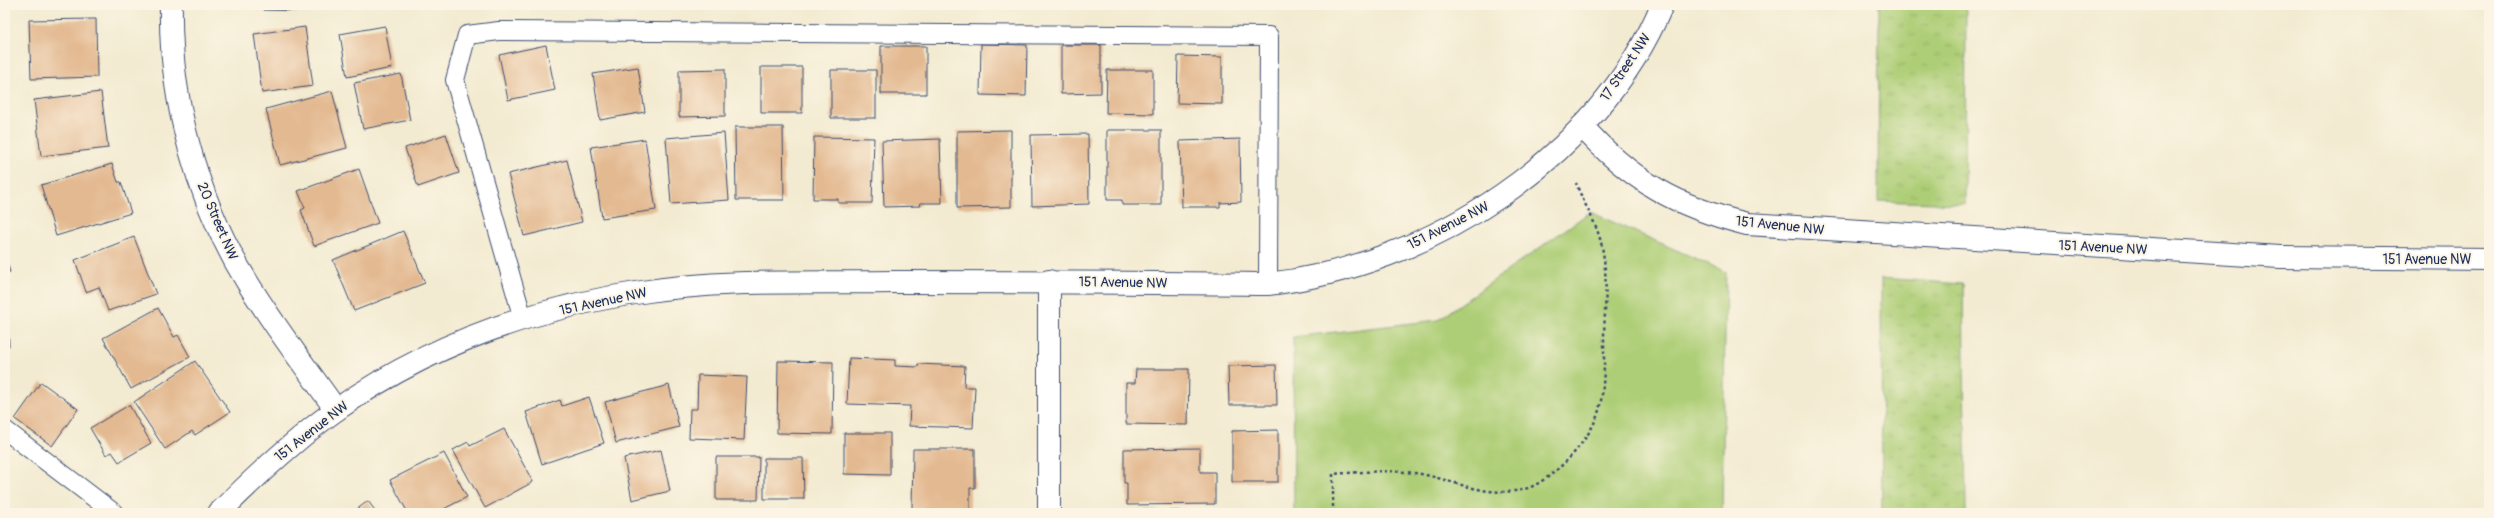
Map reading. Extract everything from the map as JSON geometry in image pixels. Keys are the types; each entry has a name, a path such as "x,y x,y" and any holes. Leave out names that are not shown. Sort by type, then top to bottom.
{"street":[{"name":"20 Street NW","path":"171,5 173,51 183,117 200,179 216,221 246,281 336,410"},
{"name":"17 Street NW","path":"1582,126 1616,85 1638,52 1662,5"},
{"name":"151 Avenue NW","path":"219,513 259,473 336,410 388,376 433,353 479,334 523,319 642,292 687,287 751,283 1049,281 1268,284 1301,280 1336,272 1430,237 1478,212 1515,186 1552,156 1582,126 1619,165 1651,186 1716,216 1747,224 2280,257 2489,259"},
{"path":"1049,281 1049,513"}],"lane":[{"path":"523,319 455,80 466,35 499,31 1269,36 1268,284"},
{"path":"5,430 114,513"}],"path":[{"path":"1333,513 1333,474 1401,471 1422,474 1470,489 1498,491 1523,490 1545,478 1564,464 1588,436 1599,411 1603,384 1606,272 1598,233 1576,183"}],"green space":[{"path":"1879,5 1966,5 1965,204 1878,201"},
{"path":"1590,212 1726,272 1722,513 1294,513 1293,337 1438,320"},
{"path":"1881,278 1963,284 1966,513 1882,513"}],"building":[{"path":"23,5 97,5 97,7"},
{"path":"263,5 302,5 302,11 263,10"},
{"path":"96,19 97,77 31,79 29,20"},
{"path":"385,26 392,68 347,77 340,34"},
{"path":"305,27 313,86 262,93 254,34"},
{"path":"981,44 1027,45 1026,96 980,95"},
{"path":"546,45 555,90 508,100 499,55"},
{"path":"1061,45 1101,45 1101,93 1061,94"},
{"path":"881,46 926,46 926,94 881,94"},
{"path":"1178,56 1222,57 1222,104 1177,103"},
{"path":"638,67 645,112 600,120 593,74"},
{"path":"761,67 802,67 802,113 761,113"},
{"path":"725,69 725,116 679,117 679,70"},
{"path":"831,70 876,70 876,118 831,118"},
{"path":"1107,70 1153,70 1153,114 1106,113"},
{"path":"401,74 410,120 363,129 354,83"},
{"path":"332,91 347,148 280,165 266,109"},
{"path":"101,92 108,148 41,156 34,100"},
{"path":"735,127 783,127 784,200 736,200"},
{"path":"1011,130 1011,207 957,208 957,131"},
{"path":"1107,130 1161,130 1161,205 1122,205 1122,200 1107,200"},
{"path":"724,133 729,200 671,204 666,138"},
{"path":"446,134 459,173 418,187 405,148"},
{"path":"1088,134 1089,204 1032,206 1031,135"},
{"path":"814,137 874,138 872,203 838,203 838,199 813,199"},
{"path":"645,139 656,210 602,218 591,147"},
{"path":"940,139 942,203 920,203 921,206 884,207 882,141"},
{"path":"1240,139 1241,202 1220,203 1220,207 1182,207 1180,141"},
{"path":"567,160 582,222 524,236 508,174"},
{"path":"112,164 118,182 121,182 131,213 56,236 41,185"},
{"path":"359,169 378,223 314,246 301,210 305,208 298,191"},
{"path":"403,231 425,283 354,311 333,260"},
{"path":"134,237 156,294 108,311 99,287 86,292 75,260"},
{"path":"5,255 10,272 5,273"},
{"path":"5,293 7,293 9,346 5,346"},
{"path":"158,308 174,337 178,335 190,357 131,389 103,338"},
{"path":"849,358 895,360 895,366 918,367 918,364 965,366 964,387 975,387 973,428 909,426 910,406 847,404"},
{"path":"195,361 230,412 195,435 192,431 165,449 134,402"},
{"path":"778,361 833,362 832,434 777,433"},
{"path":"1276,365 1277,405 1229,405 1228,366"},
{"path":"1136,369 1189,369 1188,425 1126,424 1126,383 1135,383"},
{"path":"698,375 747,377 744,440 689,438 690,409 697,409"},
{"path":"41,382 78,409 52,446 15,419"},
{"path":"669,385 679,427 616,443 605,402"},
{"path":"589,397 604,443 542,464 526,412 560,400 562,406"},
{"path":"129,405 151,443 119,462 112,452 106,455 90,428"},
{"path":"504,429 533,482 485,508 453,450 468,442 470,446"},
{"path":"1278,430 1278,482 1232,482 1232,431"},
{"path":"844,433 890,433 890,475 844,474"},
{"path":"1200,448 1200,472 1215,472 1215,504 1127,505 1127,483 1124,483 1124,449"},
{"path":"913,449 975,449 975,488 970,488 970,511 912,510"},
{"path":"661,450 670,491 632,500 624,458"},
{"path":"444,453 467,497 436,513 408,513 390,480"},
{"path":"716,457 759,457 758,500 716,500"},
{"path":"764,458 803,458 804,499 764,499"},
{"path":"368,501 377,513 352,513"},
{"path":"1128,511 1180,511 1180,513 1128,513"}]}
